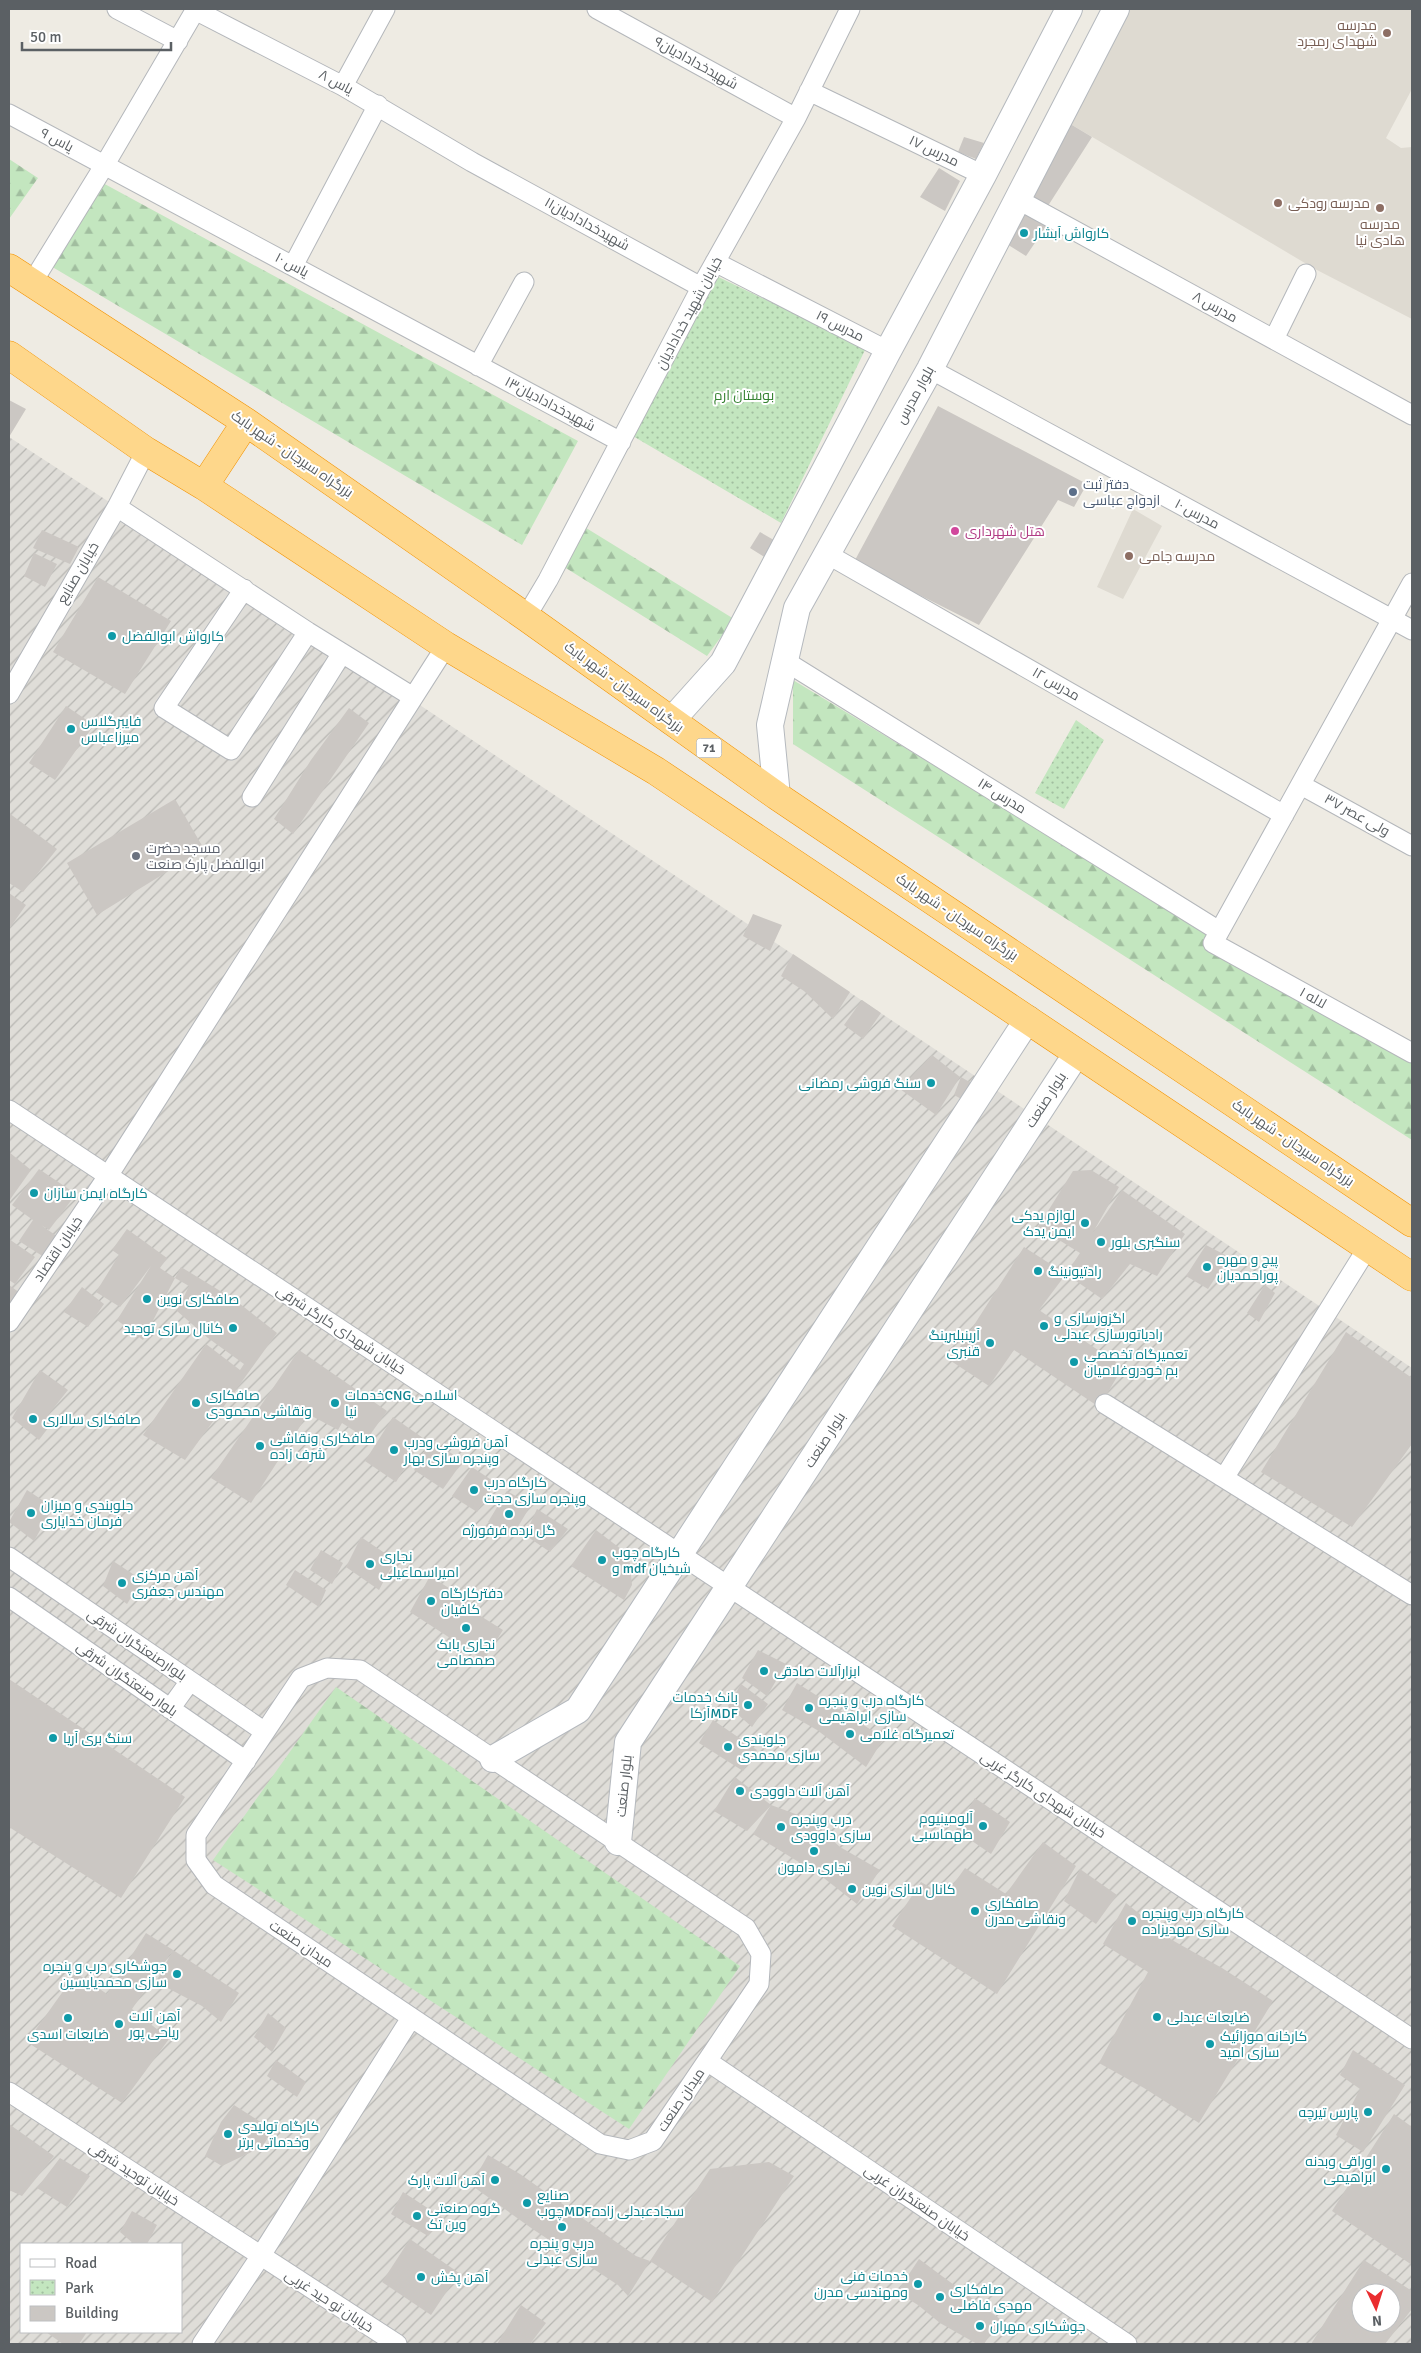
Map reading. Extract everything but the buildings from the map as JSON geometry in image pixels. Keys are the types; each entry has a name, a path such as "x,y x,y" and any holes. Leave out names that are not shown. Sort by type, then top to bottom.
{"highway":[{"name":"بزرگراه سیرجان - شهر بابک","path":"9,268 246,422 526,616 778,796 1412,1223"},
{"path":"9,355 146,451 204,486 446,646 656,771 1412,1277"},
{"path":"204,486 246,422"}],"street":[{"path":"117,9 178,41"},
{"path":"343,86 385,9"},
{"name":"شهیدخدادادیان۹","path":"596,9 796,118"},
{"name":"خیابان شهید خدادادیان","path":"526,616 548,580 701,287 796,118 850,9"},
{"name":"بلوار مدرس","path":"778,796 770,725 797,608 930,369 1116,9"},
{"path":"32,283 196,10"},
{"name":"یاس ۸","path":"196,10 378,105 472,162"},
{"path":"671,721 723,663 983,175 1066,10"},
{"name":"مدرس ۱۷","path":"809,91 983,175"},
{"path":"293,266 378,105"},
{"name":"یاس ۹","path":"9,114 104,166"},
{"name":"شهیدخدادادیان۱۱","path":"472,162 701,287"},
{"name":"یاس ۱۰","path":"104,166 478,366"},
{"name":"مدرس ۸","path":"1018,199 1412,415"},
{"name":"مدرس ۱۹","path":"715,262 888,351"},
{"path":"1274,339 1306,274"},
{"path":"478,366 524,282"},
{"name":"شهیدخدادادیان۱۳","path":"478,366 621,442"},
{"name":"مدرس ۱۰","path":"930,369 1412,630"},
{"name":"خیابان صنایع","path":"9,694 117,507 146,451"},
{"path":"117,507 308,632 413,697"},
{"name":"مدرس ۱۲","path":"827,554 1284,815"},
{"path":"1216,937 1412,584"},
{"path":"763,588 779,603 797,608"},
{"path":"244,589 164,708 231,750 308,632"},
{"name":"خیابان اقتصاد","path":"9,1322 108,1176 446,646"},
{"path":"252,798 342,653"},
{"name":"مدرس ۱۴","path":"785,661 1216,937"},
{"name":"ولی عصر ۳۷","path":"1301,785 1412,846"},
{"name":"لاله ۱","path":"1216,937 1412,1053"},
{"path":"493,1759 578,1710 676,1552 1028,1020"},
{"name":"بلوار صنعت","path":"618,1842 628,1742 1077,1053"},
{"name":"خیابان شهدای کارگر شرقی","path":"9,1110 676,1552"},
{"path":"1224,1478 1368,1247"},
{"path":"1105,1404 1412,1595"},
{"name":"خیابان شهدای کارگر غربی","path":"676,1552 1412,2039"},
{"name":"بلوارصنعتگران شرقی","path":"9,1557 265,1732"},
{"name":"بلوار صنعتگران شرقی","path":"9,1597 246,1761"},
{"name":"میدان صنعت","path":"327,1668 360,1670 493,1759 746,1928 761,1954 759,1984 653,2141 629,2150 600,2144 214,1885 196,1860 196,1835 301,1678 327,1668"},
{"path":"170,1709 190,1681"},
{"path":"202,2344 260,2257 411,2018"},
{"name":"خیابان صنعتگران غربی","path":"707,2061 1127,2344"},
{"name":"خیابان توحید شرقی","path":"9,2092 260,2257"},
{"name":"خیابان تو حید غربی","path":"260,2257 397,2344"}],"shaded area":[{"name":"مدرسه رودکی","path":"1128,9 1412,9 1412,89 1386,138 1401,148 1412,147 1412,319 1315,269 1067,122"},
{"path":"9,437 342,653 1412,1368 1412,2344 9,2344"},
{"name":"مدرسه جامی","path":"1133,509 1162,526 1123,599 1097,587"}],"green space":[{"path":"9,159 38,178 9,219"},
{"path":"101,182 578,441 522,545 49,265"},
{"name":"بوستان ارم","path":"706,271 866,348 781,523 626,432"},
{"path":"578,523 734,619 707,656 553,560"},
{"path":"793,680 1412,1055 1412,1140 793,744"},
{"path":"1076,720 1104,740 1064,809 1035,793"},
{"path":"336,1687 740,1966 629,2129 213,1860"}],"place":[{"name":"مدرسه شهدای رمجرد","path":"1387,33"},
{"name":"مدرسه رودکی","path":"1278,203"},
{"name":"مدرسه هادی نیا","path":"1380,208"},
{"name":"کارواش آبشار","path":"1024,233"},
{"name":"دفتر ثبت ازدواج عباسی","path":"1073,492"},
{"name":"هتل شهرداری","path":"955,531"},
{"name":"مدرسه جامی","path":"1129,556"},
{"name":"کارواش ابوالفضل","path":"112,636"},
{"name":"فایبرگلاس میرزاعباس","path":"71,729"},
{"name":"مسجد حضرت ابوالفضل پارک صنعت","path":"136,856"},
{"name":"سنگ فروشی رمضانی","path":"931,1083"},
{"name":"کارگاه ایمن سازان","path":"34,1193"},
{"name":"لوازم یدکی ایمن یدک","path":"1085,1223"},
{"name":"سنگبری بلور","path":"1101,1242"},
{"name":"پیچ و مهره پوراحمدیان","path":"1207,1267"},
{"name":"رادتیونینگ","path":"1038,1271"},
{"name":"صافکاری نوین","path":"147,1299"},
{"name":"اگزوزسازی و رادیاتورسازی عبدلی","path":"1044,1326"},
{"name":"کانال سازی توحید","path":"233,1328"},
{"name":"آرینبلبرینگ قنبری","path":"990,1343"},
{"name":"تعمیرگاه تخصصی بم خودروغلامیان","path":"1074,1362"},
{"name":"صافکاری ونقاشی محمودی","path":"196,1403"},
{"name":"خدماتCNGاسلامی نیا","path":"335,1403"},
{"name":"صافکاری سالاری","path":"33,1419"},
{"name":"صافکاری ونقاشی شرف زاده","path":"260,1446"},
{"name":"آهن فروشی ودرب وپنجره سازی بهار","path":"394,1450"},
{"name":"کارگاه درب وپنجره سازی حجت","path":"474,1490"},
{"name":"جلوبندی و میزان فرمان خدایاری","path":"31,1513"},
{"name":"گل نرده فرفورژه","path":"509,1514"},
{"name":"کارگاه چوب و mdf شیخیان","path":"602,1560"},
{"name":"نجاری امیراسماعیلی","path":"370,1564"},
{"name":"آهن مرکزی مهندس جعفری","path":"122,1583"},
{"name":"دفترکارگاه کافیان","path":"431,1601"},
{"name":"نجاری بابک صمصامی","path":"466,1628"},
{"name":"ابزارآلات صادقی","path":"764,1671"},
{"name":"بانک خدمات آرکاMDF","path":"748,1705"},
{"name":"کارگاه درب و پنجره سازی ابراهیمی","path":"809,1708"},
{"name":"تعمیرگاه غلامی","path":"850,1734"},
{"name":"سنگ بری آریا","path":"53,1738"},
{"name":"جلوبندی سازی محمدی","path":"728,1747"},
{"name":"آهن آلات داوودی","path":"740,1791"},
{"name":"آلومینیوم طهماسبی","path":"983,1826"},
{"name":"درب وپنجره سازی داوودی","path":"781,1827"},
{"name":"نجاری دامون","path":"814,1851"},
{"name":"کانال سازی نوین","path":"852,1889"},
{"name":"صافکاری ونقاشی مدرن","path":"975,1911"},
{"name":"کارگاه درب وپنجره سازی مهدیزاده","path":"1132,1921"},
{"name":"جوشکاری درب و پنجره سازی محمدیایسین","path":"177,1974"},
{"name":"ضایعات عبدلی","path":"1157,2017"},
{"name":"ضایعات اسدی","path":"68,2018"},
{"name":"آهن آلات ریاحی پور","path":"119,2024"},
{"name":"کارخانه موزائیک سازی امید","path":"1210,2044"},
{"name":"پارس تیرچه","path":"1368,2112"},
{"name":"کارگاه تولیدی وخدماتی برتر","path":"228,2134"},
{"name":"اوراقی وبدنه ابراهیمی","path":"1386,2169"},
{"name":"آهن آلات پارک","path":"495,2180"},
{"name":"صنایع چوبMDFسجادعبدلی زاده","path":"527,2203"},
{"name":"گروه صنعتی وین تک","path":"417,2216"},
{"name":"درب و پنجره سازی عبدلی","path":"562,2227"},
{"name":"آهن پخش","path":"421,2277"},
{"name":"خدمات فنی ومهندسی مدرن","path":"918,2284"},
{"name":"صافکاری مهدی فاضلی","path":"940,2297"},
{"name":"جوشکاری مهران","path":"980,2326"}]}
